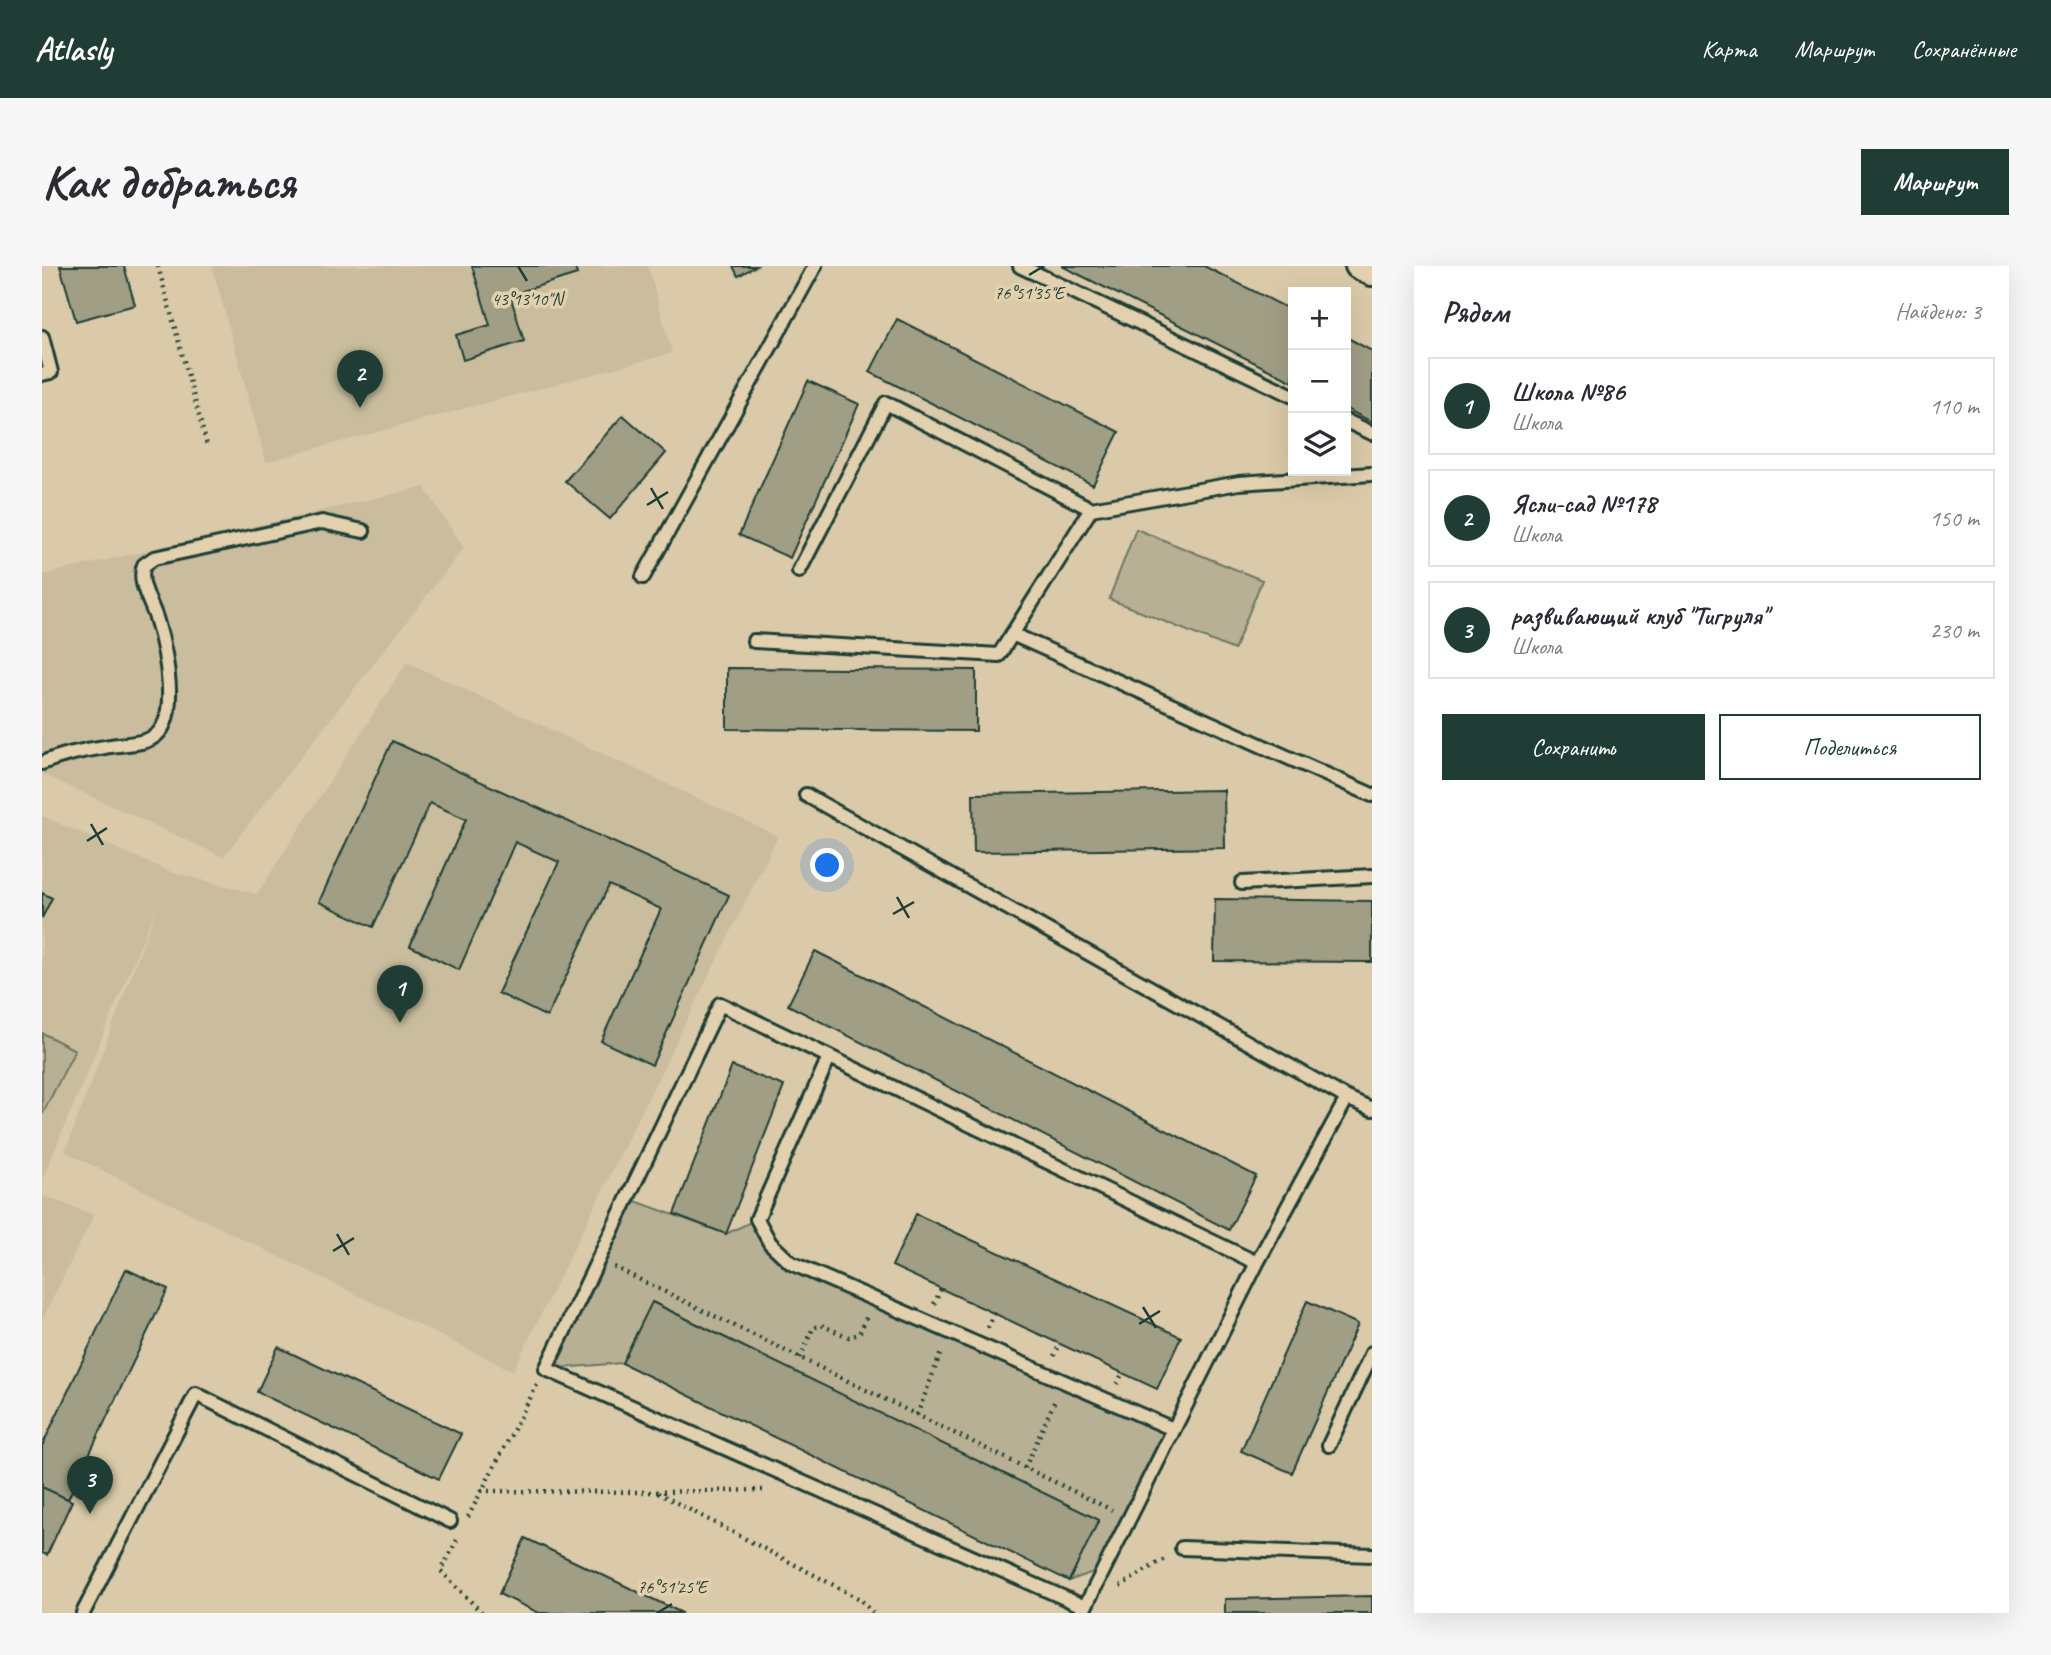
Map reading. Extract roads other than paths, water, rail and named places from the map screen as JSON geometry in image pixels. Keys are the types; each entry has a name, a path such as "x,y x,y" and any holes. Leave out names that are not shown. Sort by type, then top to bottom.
{"lane":[{"path":"643,577 815,266"},
{"path":"1020,266 1288,394"},
{"path":"42,337 51,372 42,374"},
{"path":"799,571 886,403 1091,509 1239,483 1372,474"},
{"path":"1351,423 1372,433"},
{"path":"754,641 999,655 1091,509"},
{"path":"42,763 103,747 150,740 167,722 170,709 165,662 158,623 141,578 144,565 154,558 322,522 363,531"},
{"path":"1012,634 1372,795"},
{"path":"806,795 1347,1098 1372,1109"},
{"path":"1242,883 1372,876"},
{"path":"1257,1263 720,1004 546,1369 1085,1607 1257,1263 1347,1098"},
{"path":"829,1057 757,1219 770,1243 791,1263 1173,1429"},
{"path":"1329,1445 1372,1353"},
{"path":"83,1613 196,1394 450,1521"},
{"path":"1182,1548 1372,1555"}],"place":[{"name":"Ясли-сад №178","path":"360,408"},
{"name":"Школа №86","path":"400,1023"},
{"name":"развивающий клуб \"Тигруля\"","path":"90,1514"}]}
